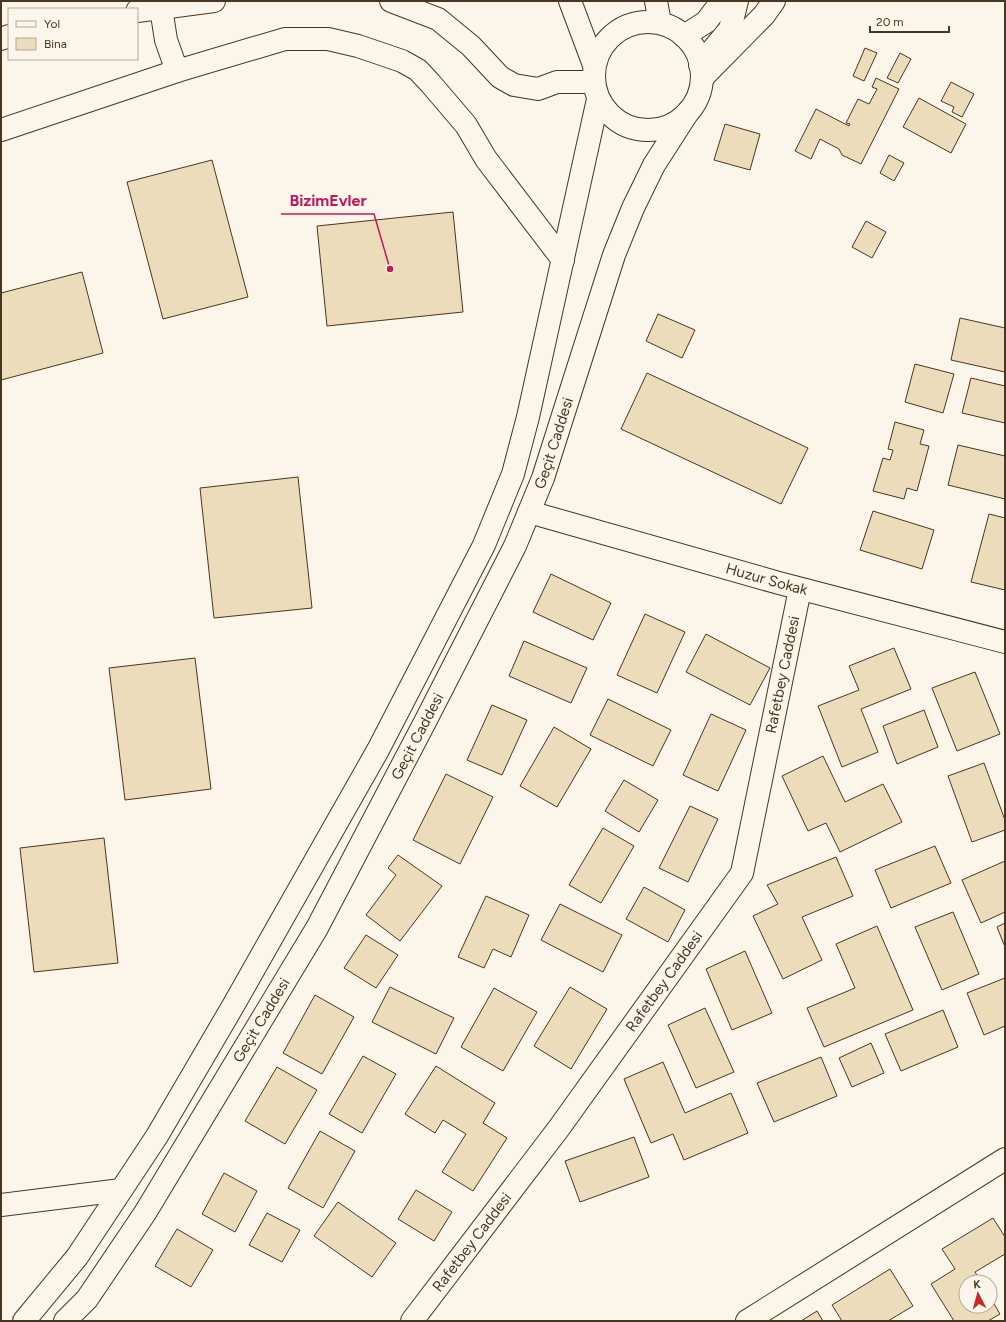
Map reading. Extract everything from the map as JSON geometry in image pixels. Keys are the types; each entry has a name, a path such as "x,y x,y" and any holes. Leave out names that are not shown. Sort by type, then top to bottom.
{"main road":[{"path":"138,11 214,1"},
{"path":"391,1 438,19 471,46 500,77 514,85 538,89 557,82 595,82"},
{"path":"570,1 595,82 608,113 622,123 638,129 656,130 673,124 688,112 698,96 701,71 700,59 691,42 677,30 660,22 642,21 626,26 611,35 600,48 595,82"},
{"path":"656,1 660,22"},
{"path":"684,36 706,22 722,1"},
{"path":"701,71 730,29 737,1"},
{"path":"701,71 764,15 774,1"},
{"path":"161,8 166,40 177,71"},
{"path":"1,130 177,71 285,40 328,39 358,46 402,62 418,70 432,84 466,125 486,159 563,260"},
{"name":"Geçit Caddesi","path":"24,1321 77,1257 157,1136 378,750 484,545 513,474 531,407 563,260 595,82"},
{"name":"Geçit Caddesi","path":"65,1321 87,1299 144,1213 317,928 430,713 515,546 529,512 548,464 614,255 633,208 654,165 688,112"},
{"path":"518,454 548,464"},
{"name":"Huzur Sokak","path":"500,505 800,589 1005,642"},
{"name":"Rafetbey Caddesi","path":"412,1321 559,1128 742,873 800,589"},
{"path":"747,1321 1005,1159"},
{"path":"1,1205 121,1190"}],"building":[{"path":"865,48 877,53 864,81 853,76"},
{"path":"900,53 911,59 898,83 887,78"},
{"path":"876,78 899,89 861,164 842,155 839,149 820,139 811,159 795,151 816,109 849,126 850,124 846,123 858,99 869,104 877,89 872,87"},
{"path":"951,82 974,94 962,117 952,112 954,107 941,101"},
{"path":"919,98 966,124 951,153 903,127"},
{"path":"725,124 760,134 750,170 714,160"},
{"path":"889,155 904,163 894,181 880,173"},
{"path":"212,160 248,297 163,319 127,182"},
{"path":"453,212 463,312 327,326 317,226"},
{"path":"866,221 886,232 872,258 852,247"},
{"path":"82,272 103,353 1,380 1,293"},
{"path":"658,314 695,330 682,358 646,341"},
{"path":"960,318 1005,328 1005,372 951,360"},
{"path":"915,364 954,374 943,413 905,402"},
{"path":"647,373 808,448 781,504 621,429"},
{"path":"971,378 1005,386 1005,423 962,413"},
{"path":"895,422 924,430 920,444 929,446 917,491 907,488 904,499 873,491 883,458 890,460 893,450 888,449"},
{"path":"958,445 1005,456 1005,499 948,485"},
{"path":"298,477 312,608 214,618 200,488"},
{"path":"873,511 934,530 922,569 860,550"},
{"path":"989,514 1005,518 1005,590 971,582"},
{"path":"551,574 611,603 593,640 533,612"},
{"path":"645,614 685,632 657,693 617,675"},
{"path":"706,634 770,668 750,705 686,672"},
{"path":"524,641 587,668 571,703 509,676"},
{"path":"894,648 911,689 861,709 878,752 842,767 818,706 859,690 849,666"},
{"path":"195,658 211,789 125,800 109,668"},
{"path":"975,672 1000,734 957,751 932,688"},
{"path":"608,699 671,730 653,766 590,735"},
{"path":"492,705 527,720 502,775 467,760"},
{"path":"924,710 938,747 897,764 883,726"},
{"path":"711,714 746,730 718,791 683,775"},
{"path":"554,727 591,749 557,807 520,786"},
{"path":"823,756 845,802 883,784 902,822 840,852 826,823 808,831 782,776"},
{"path":"984,763 1005,820 1005,830 972,842 948,776"},
{"path":"446,774 493,797 460,864 413,840"},
{"path":"624,780 658,800 639,832 605,811"},
{"path":"690,806 718,819 688,882 659,868"},
{"path":"603,828 634,846 601,903 569,885"},
{"path":"104,838 118,963 34,972 20,848"},
{"path":"935,846 951,883 891,908 875,870"},
{"path":"398,855 442,886 400,941 366,915 396,875 388,868"},
{"path":"836,857 853,896 802,917 822,960 783,979 753,916 778,904 767,885"},
{"path":"1005,861 1005,912 981,923 962,880"},
{"path":"644,887 685,910 668,942 626,919"},
{"path":"486,896 529,915 511,957 493,949 484,968 458,957"},
{"path":"560,904 622,935 603,972 541,940"},
{"path":"953,912 979,974 942,990 915,927"},
{"path":"1005,923 1005,947 997,927"},
{"path":"877,926 913,1010 824,1047 807,1008 855,988 836,944"},
{"path":"366,935 398,955 376,988 344,968"},
{"path":"745,951 772,1013 732,1030 706,969"},
{"path":"1005,978 1005,1026 984,1035 967,993"},
{"path":"390,987 454,1018 436,1054 372,1022"},
{"path":"570,987 607,1009 571,1069 534,1046"},
{"path":"494,988 537,1012 503,1071 461,1047"},
{"path":"315,995 354,1017 322,1074 283,1053"},
{"path":"705,1008 734,1072 696,1088 668,1025"},
{"path":"943,1010 958,1047 901,1071 885,1034"},
{"path":"871,1043 884,1073 852,1087 839,1058"},
{"path":"363,1056 396,1074 362,1133 329,1114"},
{"path":"821,1057 837,1096 774,1122 757,1083"},
{"path":"663,1062 685,1113 731,1093 748,1133 684,1160 673,1134 651,1143 624,1079"},
{"path":"436,1066 495,1103 483,1123 507,1138 473,1191 442,1172 466,1134 443,1120 435,1133 405,1114"},
{"path":"277,1067 317,1090 285,1144 245,1121"},
{"path":"320,1131 355,1151 323,1208 288,1188"},
{"path":"634,1137 649,1177 580,1202 565,1161"},
{"path":"224,1173 257,1191 235,1232 202,1214"},
{"path":"416,1190 452,1212 434,1241 398,1219"},
{"path":"338,1202 396,1243 372,1277 314,1236"},
{"path":"267,1213 300,1230 282,1262 249,1245"},
{"path":"993,1218 1005,1237 1005,1254 975,1272 976,1274 958,1274 958,1314 998,1314 998,1311 1000,1314 988,1321 954,1321 931,1284 955,1269 942,1249"},
{"path":"177,1229 213,1250 191,1287 155,1266"},
{"path":"890,1269 913,1306 888,1321 842,1321 832,1305"},
{"path":"817,1311 823,1321 801,1321"}],"place":[{"name":"BizimEvler","path":"390,269"}]}
